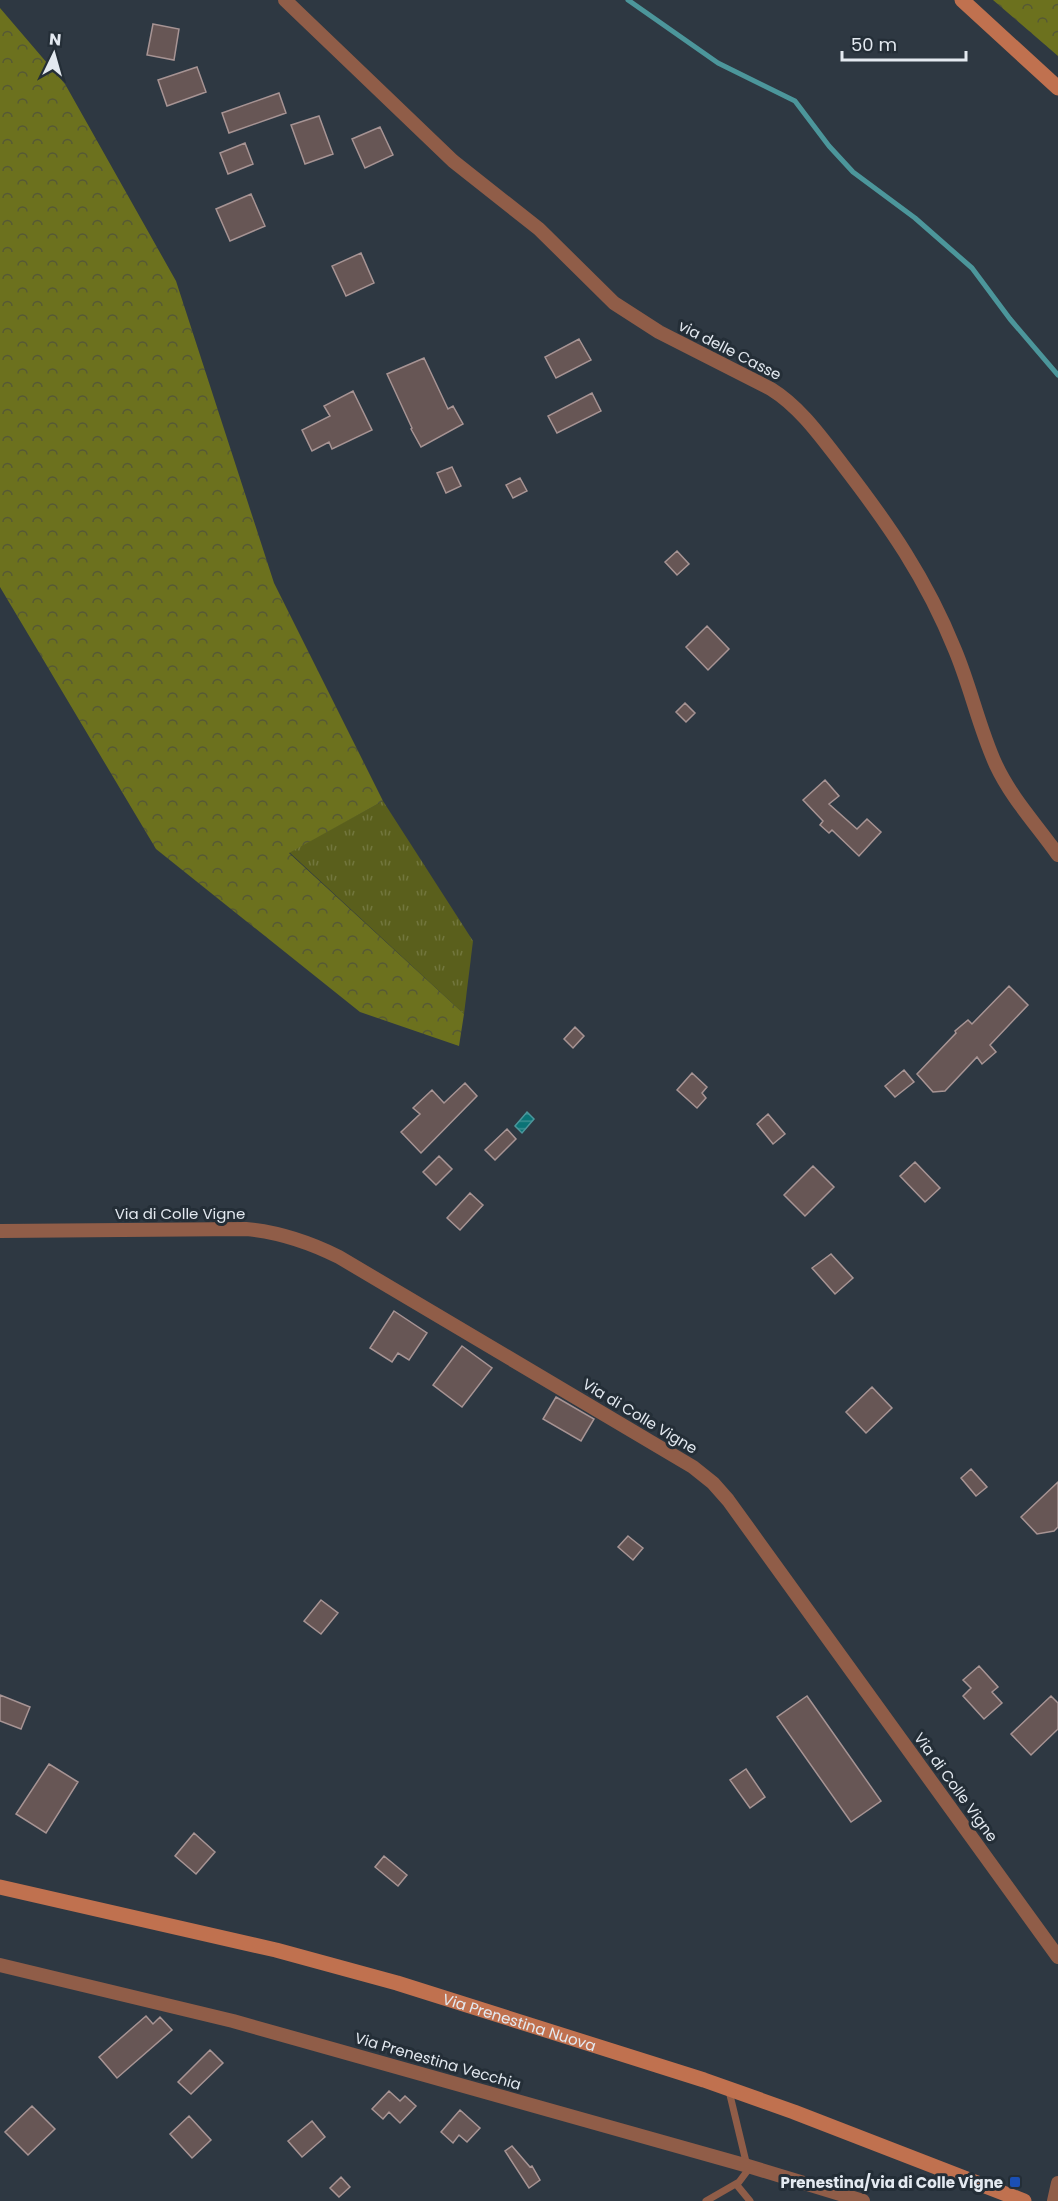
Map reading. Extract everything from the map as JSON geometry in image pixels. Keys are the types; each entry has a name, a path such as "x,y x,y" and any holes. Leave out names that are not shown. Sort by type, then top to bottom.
{"main road":[{"path":"962,0 1058,88"},
{"name":"Via Prenestina Nuova","path":"0,1887 332,1965 729,2088 1024,2201"}],"street":[{"name":"via delle Casse","path":"285,0 453,161 496,197 540,229 614,303 659,332 771,388 807,421 884,519 914,565 955,649 997,766 1018,803 1058,855"},
{"name":"Via di Colle Vigne","path":"0,1231 246,1229 301,1240 339,1257 693,1467 728,1500 1058,1957"},
{"name":"Via Prenestina Vecchia","path":"0,1965 233,2021 748,2166 863,2201"},
{"path":"1054,2201 1058,2183"}],"lane":[{"path":"706,2201 736,2184 745,2176 748,2166 729,2088"},
{"path":"736,2184 750,2201"}],"green space":[{"path":"993,0 1058,0 1058,56"},
{"path":"0,8 65,84 176,281 274,583 383,801 289,853 464,1014 459,1046 360,1012 156,849 0,587"},
{"path":"383,801 473,941 464,1014 289,852"}],"shaded area":[{"path":"527,1112 534,1119 522,1133 515,1126"}],"building":[{"path":"153,24 179,29 174,60 147,55"},
{"path":"197,67 206,92 167,106 158,80"},
{"path":"279,93 286,113 229,133 222,113"},
{"path":"319,116 333,154 305,164 291,125"},
{"path":"380,127 393,155 365,168 352,139"},
{"path":"245,143 253,164 228,174 220,153"},
{"path":"251,194 265,226 230,241 216,209"},
{"path":"361,253 374,283 346,296 332,266"},
{"path":"579,339 591,360 556,378 545,357"},
{"path":"424,358 448,409 453,406 463,424 421,447 387,374"},
{"path":"353,391 372,430 332,449 329,442 312,451 302,430 330,416 324,406"},
{"path":"592,393 601,411 557,433 548,416"},
{"path":"452,467 461,486 446,493 437,473"},
{"path":"520,478 527,491 513,498 506,485"},
{"path":"677,551 689,564 677,575 665,562"},
{"path":"707,626 729,649 708,670 686,647"},
{"path":"685,703 695,713 686,722 676,712"},
{"path":"825,780 839,796 829,804 857,829 867,819 881,832 859,856 832,830 829,833 820,825 823,821 803,800"},
{"path":"1009,986 1028,1005 990,1045 996,1052 982,1064 977,1057 945,1091 933,1092 917,1074 956,1033 955,1031 968,1020 972,1024"},
{"path":"575,1027 584,1036 573,1048 564,1039"},
{"path":"904,1070 914,1082 895,1097 885,1086"},
{"path":"692,1073 707,1087 702,1093 706,1098 697,1108 677,1090"},
{"path":"465,1083 477,1096 421,1153 401,1132 420,1114 413,1108 432,1090 444,1103"},
{"path":"768,1114 785,1134 773,1144 757,1124"},
{"path":"507,1129 516,1139 495,1160 485,1150"},
{"path":"439,1156 452,1169 436,1185 423,1172"},
{"path":"915,1162 940,1188 925,1202 900,1176"},
{"path":"813,1166 834,1187 805,1216 784,1195"},
{"path":"470,1193 483,1205 460,1230 447,1218"},
{"path":"831,1254 853,1278 835,1294 812,1268"},
{"path":"394,1311 427,1333 409,1360 398,1353 392,1362 370,1348"},
{"path":"462,1346 492,1368 462,1407 433,1385"},
{"path":"872,1387 892,1408 866,1433 846,1412"},
{"path":"556,1397 594,1419 581,1441 543,1419"},
{"path":"971,1469 987,1487 976,1496 961,1478"},
{"path":"1058,1482 1058,1527 1054,1531 1037,1534 1021,1517"},
{"path":"628,1536 643,1548 633,1560 618,1547"},
{"path":"321,1600 338,1613 321,1634 304,1621"},
{"path":"979,1666 998,1687 992,1692 1002,1703 984,1719 963,1696 971,1688 963,1680"},
{"path":"0,1695 30,1707 21,1729 0,1721"},
{"path":"807,1696 881,1801 851,1822 777,1717"},
{"path":"1051,1696 1058,1703 1058,1729 1031,1755 1011,1734"},
{"path":"49,1764 78,1782 46,1833 16,1814"},
{"path":"746,1769 765,1797 750,1808 730,1780"},
{"path":"194,1833 215,1852 196,1874 175,1856"},
{"path":"384,1856 407,1875 398,1886 375,1867"},
{"path":"146,2016 153,2024 160,2017 172,2030 117,2078 99,2057"},
{"path":"210,2050 223,2063 191,2094 178,2082"},
{"path":"389,2091 400,2101 405,2096 416,2106 400,2123 389,2112 383,2119 372,2109"},
{"path":"32,2106 55,2129 28,2155 5,2132"},
{"path":"460,2110 480,2128 467,2142 459,2135 453,2143 441,2132"},
{"path":"189,2116 211,2140 192,2158 170,2134"},
{"path":"312,2121 325,2137 302,2157 288,2141"},
{"path":"512,2146 530,2167 532,2166 540,2180 529,2188 505,2151"},
{"path":"341,2177 350,2187 339,2197 330,2188"}],"waterway":[{"path":"628,0 718,63 795,101 829,146 853,172 915,218 972,268 1010,319 1058,375"}],"place":[{"name":"Prenestina/via di Colle Vigne","path":"1015,2182"}]}
